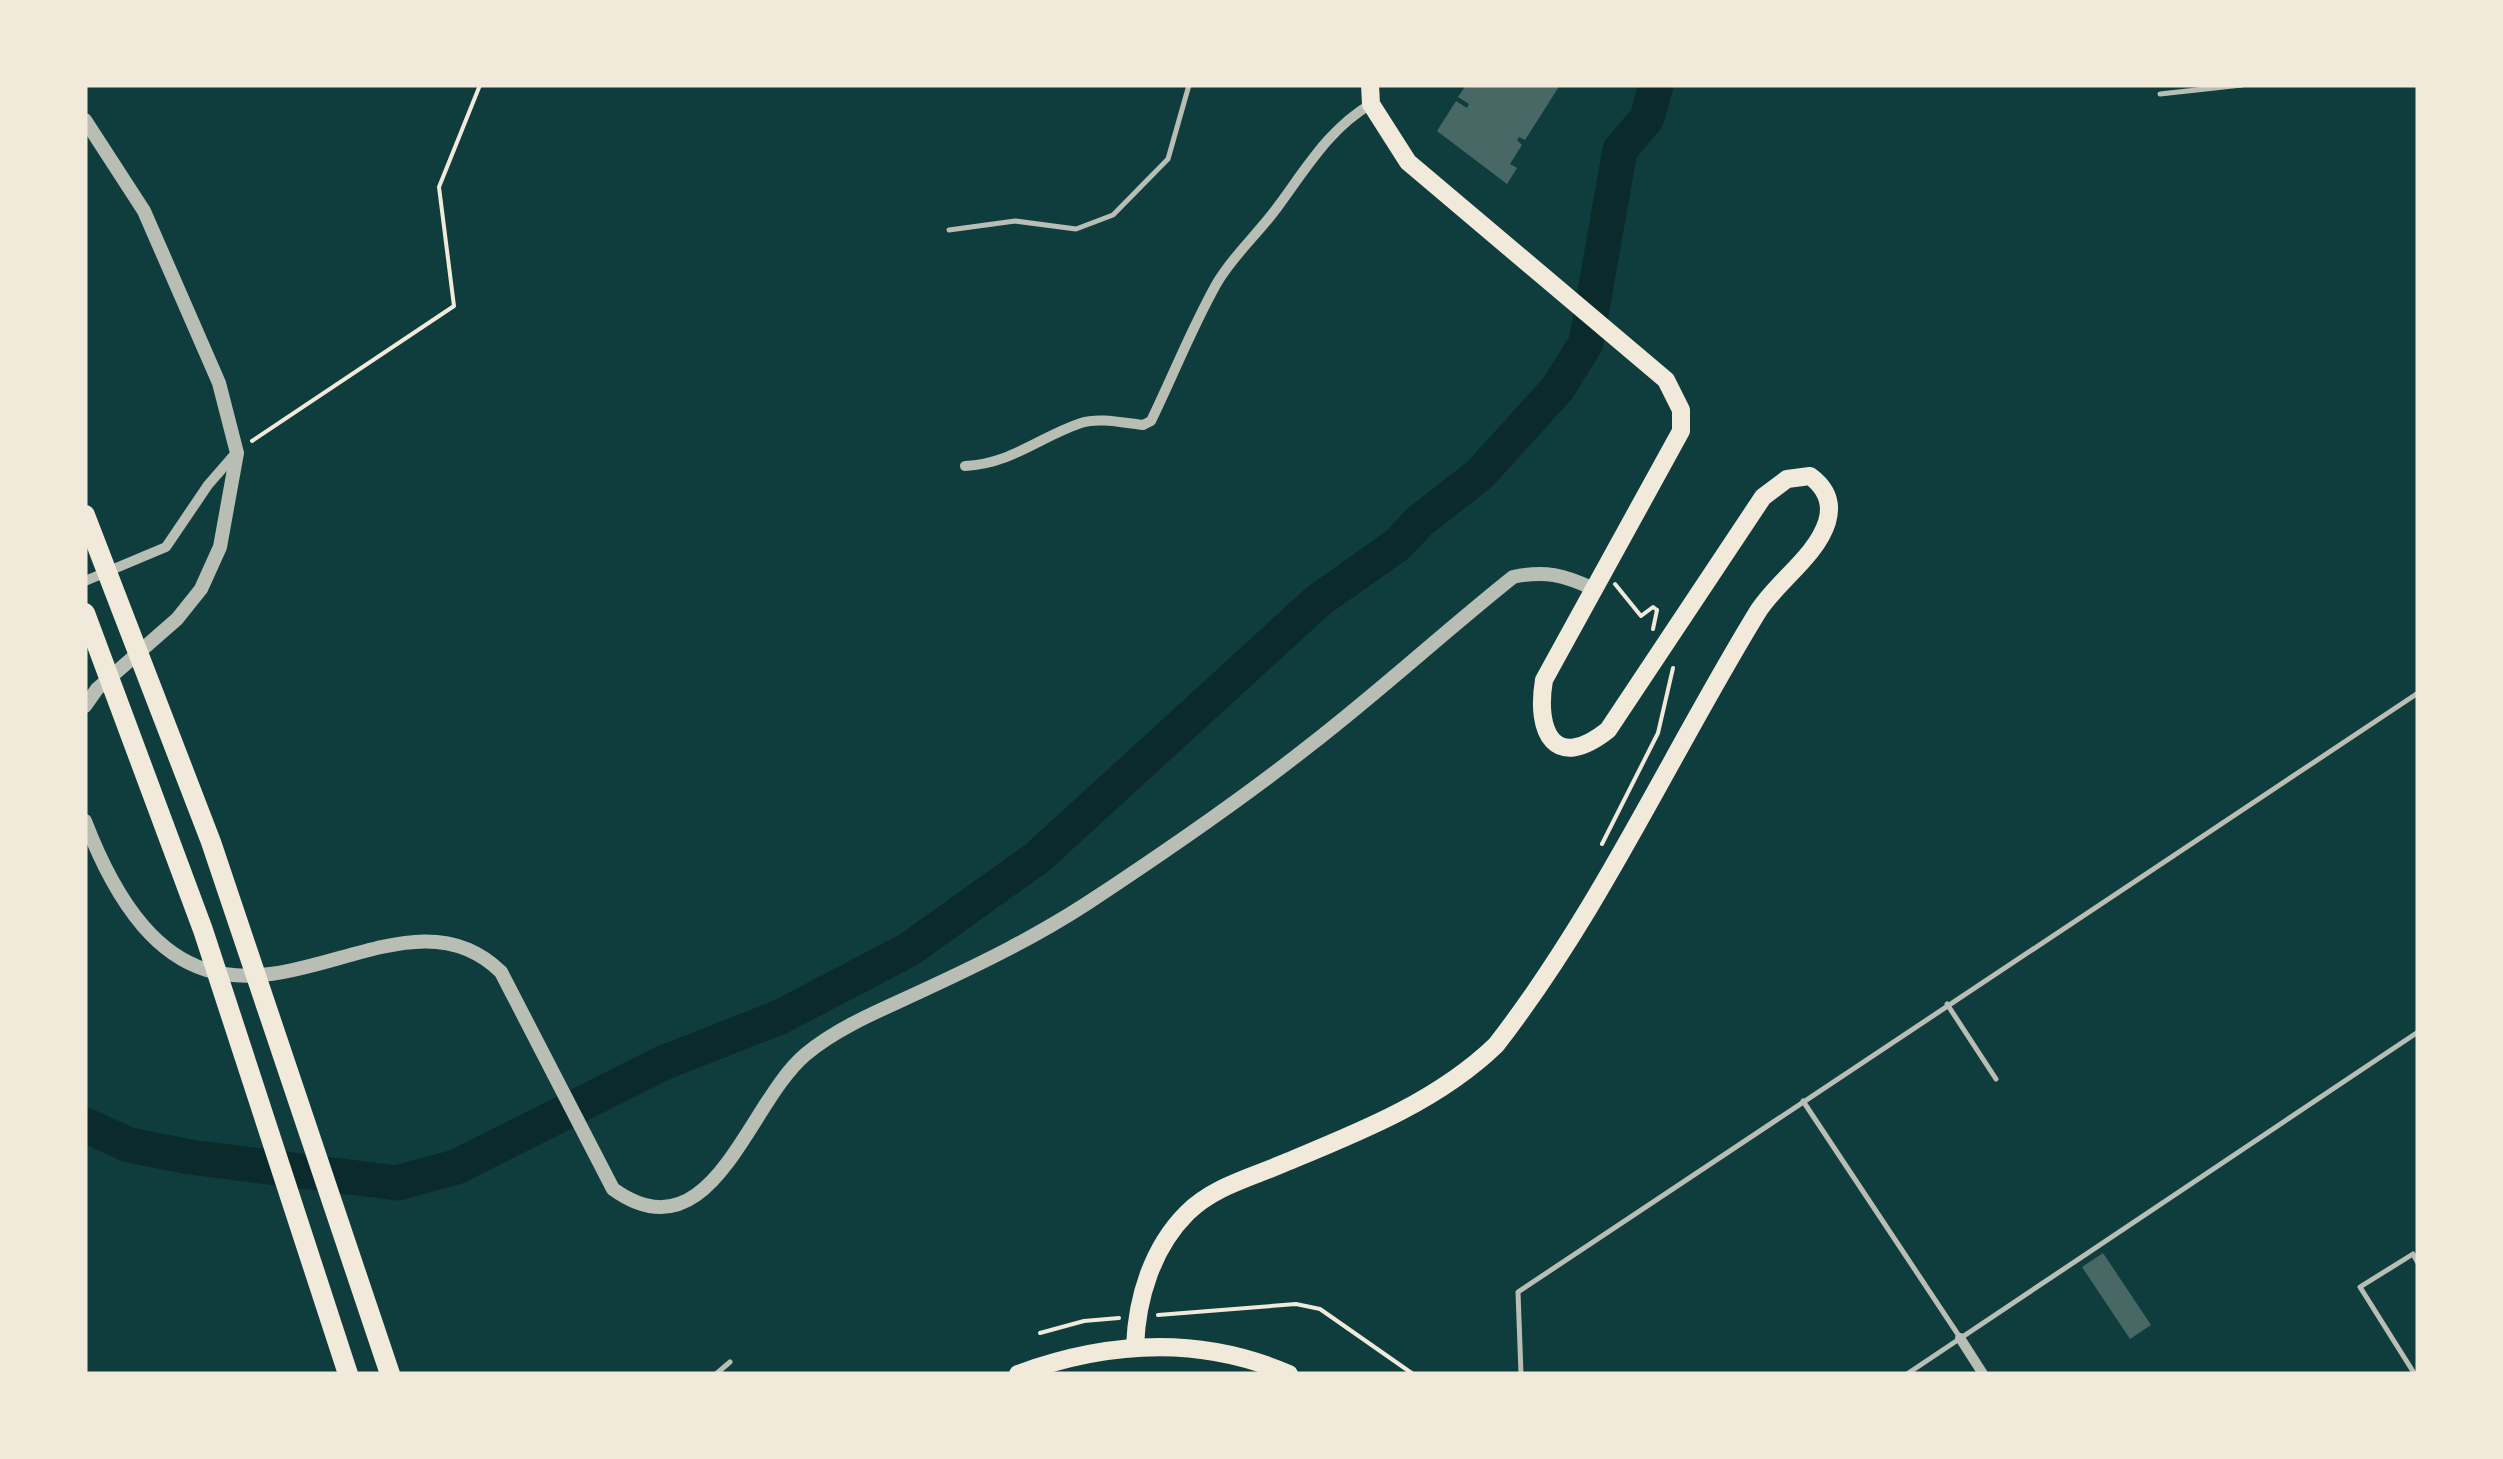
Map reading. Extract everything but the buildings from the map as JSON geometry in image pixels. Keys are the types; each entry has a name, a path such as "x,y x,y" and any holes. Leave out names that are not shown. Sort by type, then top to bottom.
{"highway":[{"path":"85,515 211,842 390,1374"},
{"path":"85,613 204,930 348,1374"}],"main road":[{"path":"1135,1346 1142,1288 1154,1262 1193,1208 1224,1187 1414,1105 1475,1066 1496,1045 1600,894 1760,608 1827,522 1829,500 1822,486 1810,476 1786,479 1763,497 1608,730 1592,743 1573,749 1552,742 1543,731 1540,707 1544,680 1681,431 1681,410 1666,380 1504,238 1408,162 1371,95"},
{"path":"1018,1374 1135,1346 1172,1344 1217,1352 1289,1374"}],"street":[{"path":"965,466 989,465 1014,456 1083,422 1151,422 1218,282 1321,147 1371,95"},
{"path":"85,120 144,211 219,383 237,453 220,547 201,588 177,620 97,688 85,706"},
{"path":"85,580 166,547 208,485 237,453"},
{"path":"85,821 118,898 159,945 184,960 236,976 279,974 420,942 453,942 480,952 491,962 522,1012 613,1189 634,1204 658,1209 683,1206 713,1181 787,1074 807,1054 878,1012 1013,949 1087,903 1306,749 1513,576 1538,572 1598,580"},
{"path":"1960,1338 1983,1374"}],"lane":[{"path":"950,230 1015,221 1076,229 1113,214 1168,159 1189,85"},
{"path":"2160,94 2242,85"},
{"path":"1522,1374 1518,1292 2418,694"},
{"path":"1947,1004 1996,1079"},
{"path":"1907,1374 2418,1032"},
{"path":"1803,1101 1960,1338"},
{"path":"2415,1373 2360,1287 2413,1254 2418,1262"},
{"path":"716,1374 730,1362"}],"path":[{"path":"237,453 289,413 454,306 439,187 480,85"},
{"path":"1598,580 1641,616 1653,607 1657,610 1652,628"},
{"path":"1594,860 1658,732 1676,655"},
{"path":"1194,1312 1296,1304 1320,1309 1414,1374"},
{"path":"1040,1333 1084,1320"}],"waterway":[{"path":"85,1125 129,1145 190,1157 397,1183 456,1167 663,1063 780,1017 908,950 1038,857 1319,600 1397,545 1420,521 1480,474 1558,388 1586,343 1620,150 1647,118 1656,85"}]}
